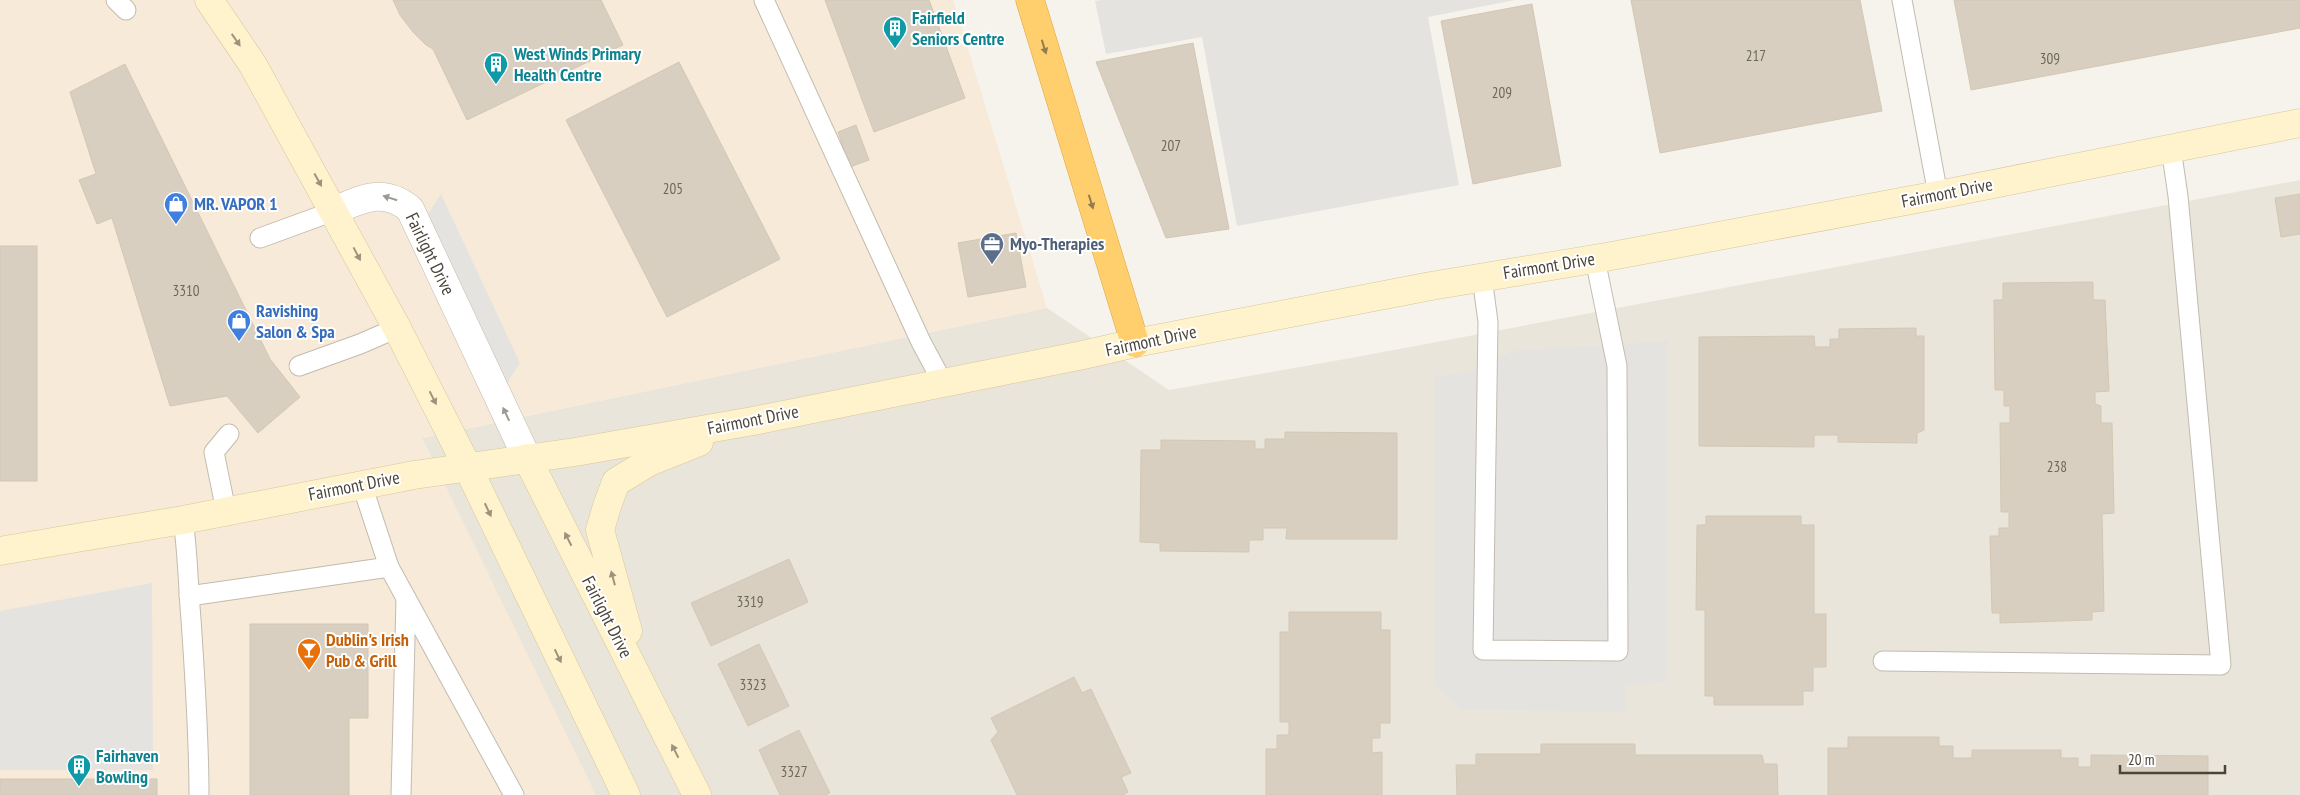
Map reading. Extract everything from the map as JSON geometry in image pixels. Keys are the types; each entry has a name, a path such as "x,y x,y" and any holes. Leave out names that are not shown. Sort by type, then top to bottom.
{"highway":[{"path":"1030,0 1135,342"}],"street":[{"path":"209,0 254,65 397,328 467,466 626,795"},
{"name":"Fairmont Drive","path":"0,551 183,520 467,466 576,452 753,421 1135,342 1938,195 2300,123"},
{"name":"Fairlight Drive","path":"334,211 359,200 378,195 392,198 410,208 527,458 697,795"},
{"path":"645,692 600,530 616,482 649,462 753,421"}],"lane":[{"path":"764,0 922,342 943,383"},
{"path":"1902,0 1938,195"},
{"path":"1883,661 2221,665 2178,196 2171,148"},
{"path":"260,238 334,211"},
{"path":"1482,277 1488,322 1484,650 1618,651 1617,366 1606,302 1595,259"},
{"path":"299,366 360,344 397,328"},
{"path":"226,511 214,452 230,434"},
{"path":"362,485 389,567 514,795"},
{"path":"183,520 188,558 199,732 199,795"},
{"path":"189,596 389,567"},
{"path":"401,795 406,597"}],"shaded area":[{"path":"0,0 953,0 1047,308 422,438 596,795 0,795"},
{"path":"1515,0 1428,17 1459,185 1237,226 1202,37 1106,54 1095,1"},
{"path":"2300,180 2300,795 595,795 422,438 1047,308 1169,390 1351,358"},
{"path":"441,194 520,363 498,397 419,228"},
{"path":"1667,341 1667,682 1625,685 1625,712 1461,710 1435,686 1435,377 1468,372 1513,351"},
{"path":"152,583 153,770 0,770 0,611"}],"building":[{"name":"West Winds Primary Health Centre","path":"393,0 601,0 623,45 467,120 433,49 413,32 400,15"},
{"name":"Fairfield Seniors Centre","path":"825,0 929,0 965,98 874,132"},
{"path":"1631,0 1860,0 1882,111 1660,153"},
{"path":"1954,0 2300,0 2300,28 1971,90"},
{"path":"1532,4 1561,166 1473,184 1441,21"},
{"path":"1193,43 1229,229 1166,238 1096,62"},
{"path":"679,62 780,259 667,317 566,120"},
{"path":"125,64 270,359 300,397 258,433 227,396 170,406 112,218 97,224 79,180 96,174 70,92"},
{"path":"856,125 869,160 850,167 838,132"},
{"path":"2300,194 2300,234 2281,237 2275,198"},
{"name":"Myo-Therapies","path":"1016,233 1026,287 968,297 958,243"},
{"path":"0,246 37,246 37,481 0,481"},
{"path":"2093,282 2093,300 2105,300 2109,391 2095,392 2095,404 2101,406 2101,423 2112,423 2114,513 2102,514 2104,611 2092,612 2092,620 2000,623 2000,613 1992,613 1990,536 1999,536 1999,528 2009,528 2009,512 2001,512 2000,423 2010,423 2010,406 2004,406 2004,390 1995,390 1994,300 2003,300 2003,283"},
{"path":"1916,328 1916,336 1924,336 1924,430 1917,433 1917,443 1838,442 1838,435 1814,435 1814,447 1699,446 1699,337 1814,336 1815,347 1830,347 1830,339 1839,339 1839,329"},
{"path":"1285,432 1397,433 1397,539 1286,539 1287,528 1263,528 1263,540 1249,540 1249,552 1160,551 1160,543 1140,542 1141,450 1161,450 1161,440 1255,441 1255,449 1265,449 1265,439 1285,439"},
{"path":"1706,516 1801,516 1801,525 1814,525 1814,614 1826,614 1826,667 1813,667 1813,691 1803,691 1803,705 1714,705 1714,696 1705,696 1705,610 1696,610 1697,525 1706,525"},
{"path":"789,559 808,602 711,646 691,603"},
{"path":"1289,612 1381,612 1381,630 1390,630 1390,723 1380,723 1380,738 1372,738 1372,753 1382,752 1382,795 1266,795 1266,749 1277,749 1277,735 1289,735 1289,722 1280,722 1280,632 1289,632"},
{"name":"Dublin's Irish Pub & Grill","path":"250,624 368,624 368,718 349,718 349,795 250,795"},
{"path":"759,644 789,706 748,726 718,664"},
{"path":"1074,677 1082,693 1091,689 1131,773 1121,777 1128,792 1123,795 1017,795 991,740 998,732 991,718"},
{"path":"799,730 830,793 825,795 780,795 759,750"},
{"path":"1848,737 1939,737 1939,746 1953,746 1953,758 1972,758 1972,750 2061,750 2061,758 2078,758 2078,767 2091,767 2091,755 2208,756 2208,795 1828,795 1828,748 1848,748"},
{"path":"1541,744 1635,744 1635,755 1762,755 1764,764 1777,764 1778,795 1457,795 1456,765 1476,765 1476,754 1541,754"},
{"name":"Fairhaven Bowling","path":"0,779 157,779 157,795 0,795"}],"place":[{"name":"Fairfield Seniors Centre","path":"895,49"},
{"name":"West Winds Primary Health Centre","path":"496,85"},
{"name":"MR. VAPOR 1","path":"176,225"},
{"name":"Myo-Therapies","path":"992,265"},
{"name":"Ravishing Salon & Spa","path":"239,342"},
{"name":"Dublin's Irish Pub & Grill","path":"309,671"},
{"name":"Fairhaven Bowling","path":"79,787"}]}
